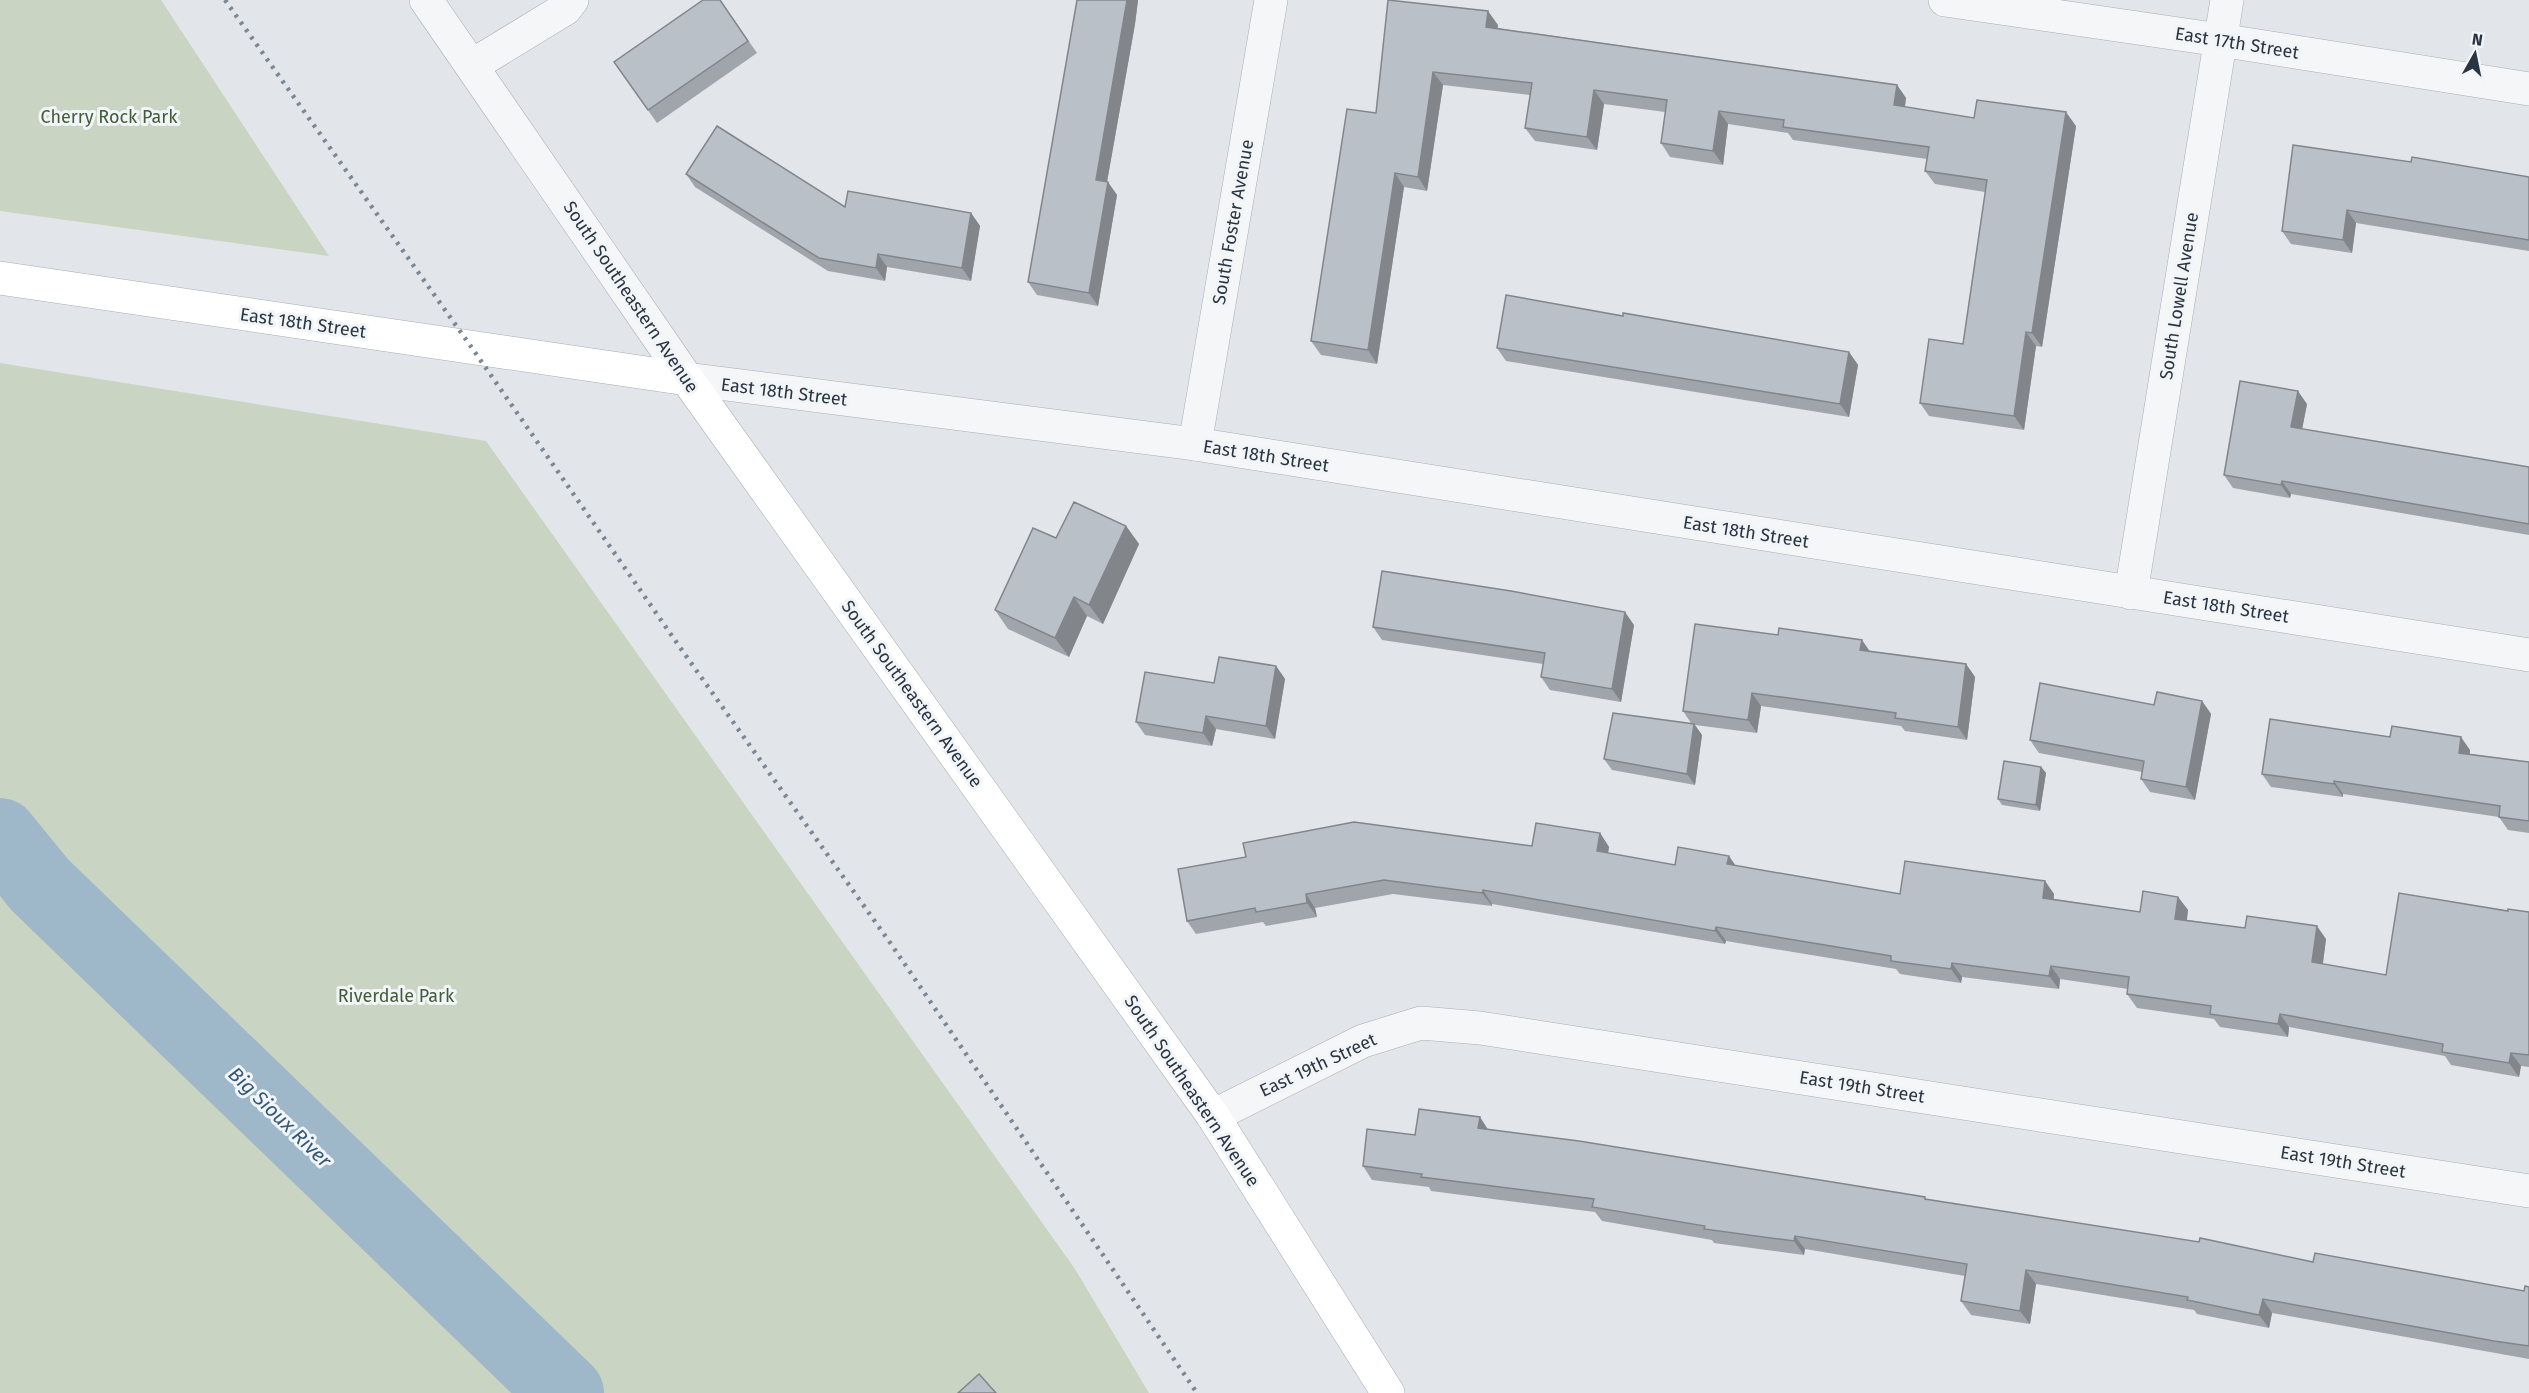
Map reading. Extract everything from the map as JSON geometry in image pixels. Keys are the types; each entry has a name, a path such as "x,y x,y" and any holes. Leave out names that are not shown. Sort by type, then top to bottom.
{"main road":[{"name":"East 18th Street","path":"0,278 687,379"},
{"name":"South Southeastern Avenue","path":"687,379 1213,1116 1388,1393"}],"street":[{"name":"South Southeastern Avenue","path":"426,0 473,65 687,379"},
{"path":"473,65 565,9 572,0"},
{"name":"South Foster Avenue","path":"1194,444 1271,0"},
{"name":"East 17th Street","path":"1945,0 2220,40 2529,89"},
{"name":"South Lowell Avenue","path":"2131,593 2227,0"},
{"name":"East 18th Street","path":"687,379 1194,444 2529,655"},
{"name":"East 19th Street","path":"1213,1116 1363,1041 1421,1023 1480,1028 2529,1191"}],"green space":[{"name":"Cherry Rock Park","path":"0,0 161,0 329,256 0,211"},
{"name":"Riverdale Park","path":"0,363 486,441 1075,1269 1149,1393 0,1393"}],"building":[{"path":"703,0 720,0 748,41 648,110 614,62"},
{"path":"1077,0 1127,0 1096,180 1108,182 1089,293 1028,282"},
{"path":"1388,0 1488,11 1486,27 1897,85 1894,105 1974,118 1977,100 2066,112 2032,333 2026,332 2014,416 1920,403 1929,339 1963,344 1987,180 1925,171 1929,147 1783,127 1784,120 1719,111 1713,151 1661,143 1667,100 1594,90 1587,137 1525,128 1532,83 1433,72 1418,177 1395,173 1368,350 1311,341 1347,109 1376,113"},
{"path":"717,126 845,207 848,191 971,213 962,268 878,254 876,268 819,258 686,174"},
{"path":"2293,145 2411,162 2412,157 2529,177 2529,240 2347,210 2343,240 2282,231"},
{"path":"1506,295 1849,352 1840,404 1497,348"},
{"path":"2240,381 2298,391 2291,427 2529,467 2529,524 2282,481 2281,485 2224,475"},
{"path":"1074,502 1126,526 1089,605 1074,597 1055,638 995,610 1033,528 1056,538"},
{"path":"1382,571 1625,612 1612,689 1541,677 1545,653 1373,627"},
{"path":"1695,624 1778,635 1779,628 1862,640 1860,650 1966,664 1958,727 1895,718 1896,713 1752,693 1748,720 1683,711"},
{"path":"1219,657 1276,666 1266,726 1206,716 1203,733 1136,722 1145,672 1214,683"},
{"path":"2040,683 2154,705 2157,692 2202,701 2186,787 2141,779 2144,761 2030,740"},
{"path":"1613,713 1694,724 1687,774 1604,759"},
{"path":"2270,719 2390,737 2392,726 2461,737 2459,753 2529,762 2529,821 2499,817 2500,806 2334,781 2334,784 2262,774"},
{"path":"2004,761 2041,767 2036,805 1998,799"},
{"path":"1354,822 1532,846 1536,823 1600,833 1597,851 1675,865 1678,847 1729,856 1727,864 1900,894 1905,861 2045,881 2043,898 2140,912 2143,891 2178,897 2175,919 2245,928 2247,916 2317,926 2312,962 2386,975 2399,893 2508,911 2508,909 2529,912 2529,1055 2511,1053 2509,1063 2442,1052 2443,1044 2280,1014 2278,1024 2210,1014 2211,1006 2127,994 2129,977 2051,966 2049,976 1952,963 1951,969 1891,961 1891,956 1716,927 1715,931 1483,890 1482,893 1384,880 1306,894 1307,903 1256,912 1255,908 1187,921 1178,869 1246,857 1243,843"},
{"path":"1419,1109 1480,1117 1478,1128 1579,1141 2199,1242 2200,1238 2313,1262 2315,1253 2524,1291 2525,1286 2529,1287 2529,1346 2263,1299 2259,1315 2187,1300 2188,1297 2026,1270 2020,1311 1961,1301 1967,1264 1795,1236 1794,1241 1704,1229 1705,1226 1592,1207 1594,1199 1421,1177 1422,1174 1363,1166 1367,1129 1415,1135"},
{"path":"979,1374 996,1393 958,1393"}],"waterway":[{"name":"Big Sioux River","path":"0,836 40,885 566,1393"}],"railway":[{"path":"225,0 891,944 1197,1393"}]}
